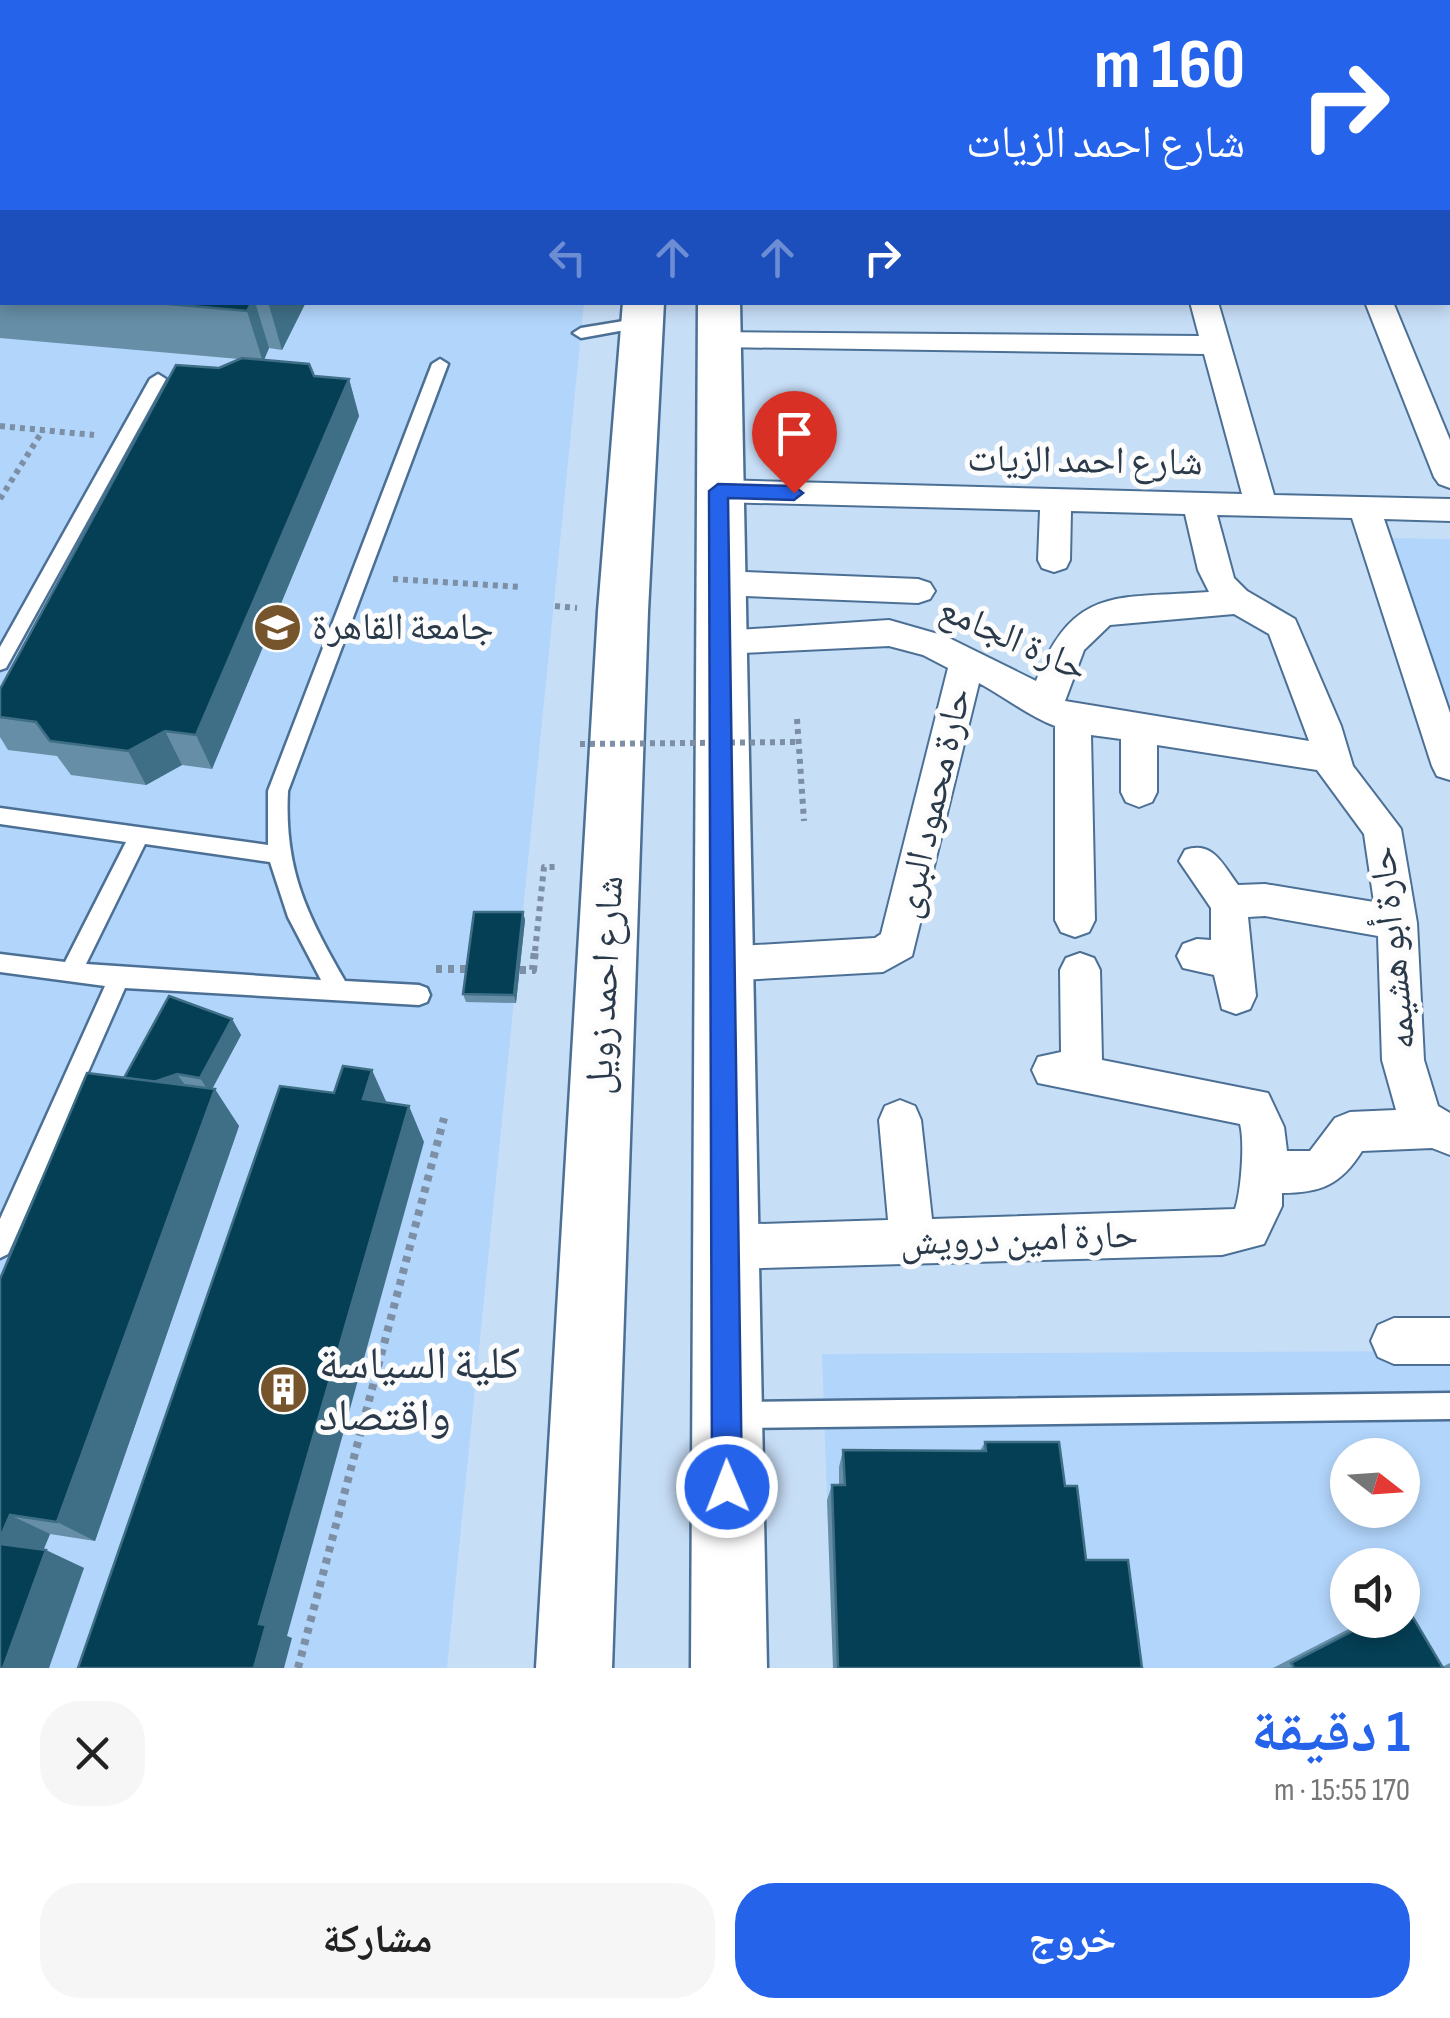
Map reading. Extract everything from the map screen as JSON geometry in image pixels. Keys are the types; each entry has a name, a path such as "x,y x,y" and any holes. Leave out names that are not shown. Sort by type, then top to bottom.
{"main road":[{"name":"شارع احمد زويل","path":"574,1668 622,631 643,313"},
{"path":"719,320 729,1668"}],"street":[{"path":"1205,305 1262,505"},
{"path":"1380,305 1450,477"},
{"path":"719,320 1216,345"},
{"name":"شارع احمد الزيات","path":"718,491 1450,510"},
{"path":"1054,560 1056,500"},
{"path":"1199,504 1220,583 1238,602"},
{"path":"1364,507 1450,766"},
{"path":"719,584 918,592"},
{"path":"1075,920 1059,664 1093,618 1103,613 1238,602"},
{"name":"حارة أبو هشيمه","path":"1238,602 1278,621 1284,628 1324,726 1336,772 1382,829 1397,922 1403,1060 1420,1120 1440,1131"},
{"name":"حارة الجامع","path":"720,641 889,633 933,645 1060,713 1330,758"},
{"name":"حارة محمود البرى","path":"723,964 884,955 898,944 966,662"},
{"path":"1139,726 1139,792"},
{"path":"1198,861 1231,905 1222,970"},
{"path":"1231,905 1266,900 1397,922"},
{"name":"حارة امين درويش","path":"726,1247 1222,1233 1248,1229 1260,1206 1259,1177 1267,1173 1263,1127 1253,1107 1068,1073 1080,970"},
{"path":"900,1120 912,1242"},
{"path":"1267,1173 1317,1170 1329,1164 1350,1132 1440,1131"},
{"path":"1394,1341 1450,1341"}],"lane":[{"path":"581,334 643,313"},
{"path":"337,988 295,910 276,854 278,790 440,364"},
{"path":"0,664 158,380"},
{"path":"0,816 276,854"},
{"path":"71,972 138,836"},
{"path":"0,963 119,978 419,995"},
{"path":"0,1246 119,978"},
{"path":"726,1415 1450,1406"}],"path":[{"path":"0,426 125,438"},
{"path":"0,499 43,430"},
{"path":"357,577 522,587"},
{"path":"797,719 804,821"},
{"path":"580,744 798,742"},
{"path":"520,970 533,970 544,867"},
{"path":"425,969 470,969"},
{"path":"298,1668 444,1118"}],"shaded area":[{"name":"جامعة القاهرة","path":"0,305 584,305 447,1668 0,1668"},
{"path":"1391,538 1450,539 1450,718"},
{"path":"1450,1351 1450,1668 833,1668 822,1354"}],"building":[{"path":"180,305 250,305 247,311"},
{"path":"242,358 309,364 314,376 349,379 196,735 165,731 128,751 50,741 36,722 0,717 0,689 176,365 219,368"},
{"path":"474,912 523,912 514,995 463,994"},
{"path":"169,996 232,1019 200,1078 177,1074 154,1082 124,1078"},
{"name":"كلية السياسة واقتصاد","path":"343,1066 372,1070 363,1099 409,1106 259,1624 266,1625 254,1668 78,1668 280,1086 334,1093"},
{"path":"87,1073 215,1089 57,1522 10,1515 0,1538 0,1279"},
{"path":"985,1442 1059,1442 1065,1486 1077,1486 1086,1560 1128,1560 1142,1668 838,1668 832,1485 845,1485 843,1450 986,1451"},
{"path":"0,1544 46,1550 3,1668 0,1668"},
{"path":"1420,1629 1443,1668 1294,1668 1291,1663 1339,1638 1420,1638"}],"place":[{"name":"جامعة القاهرة","path":"277,627"},
{"name":"كلية السياسة واقتصاد","path":"284,1390"}],"route":[{"path":"727,1487 718,491 794,493"}]}
